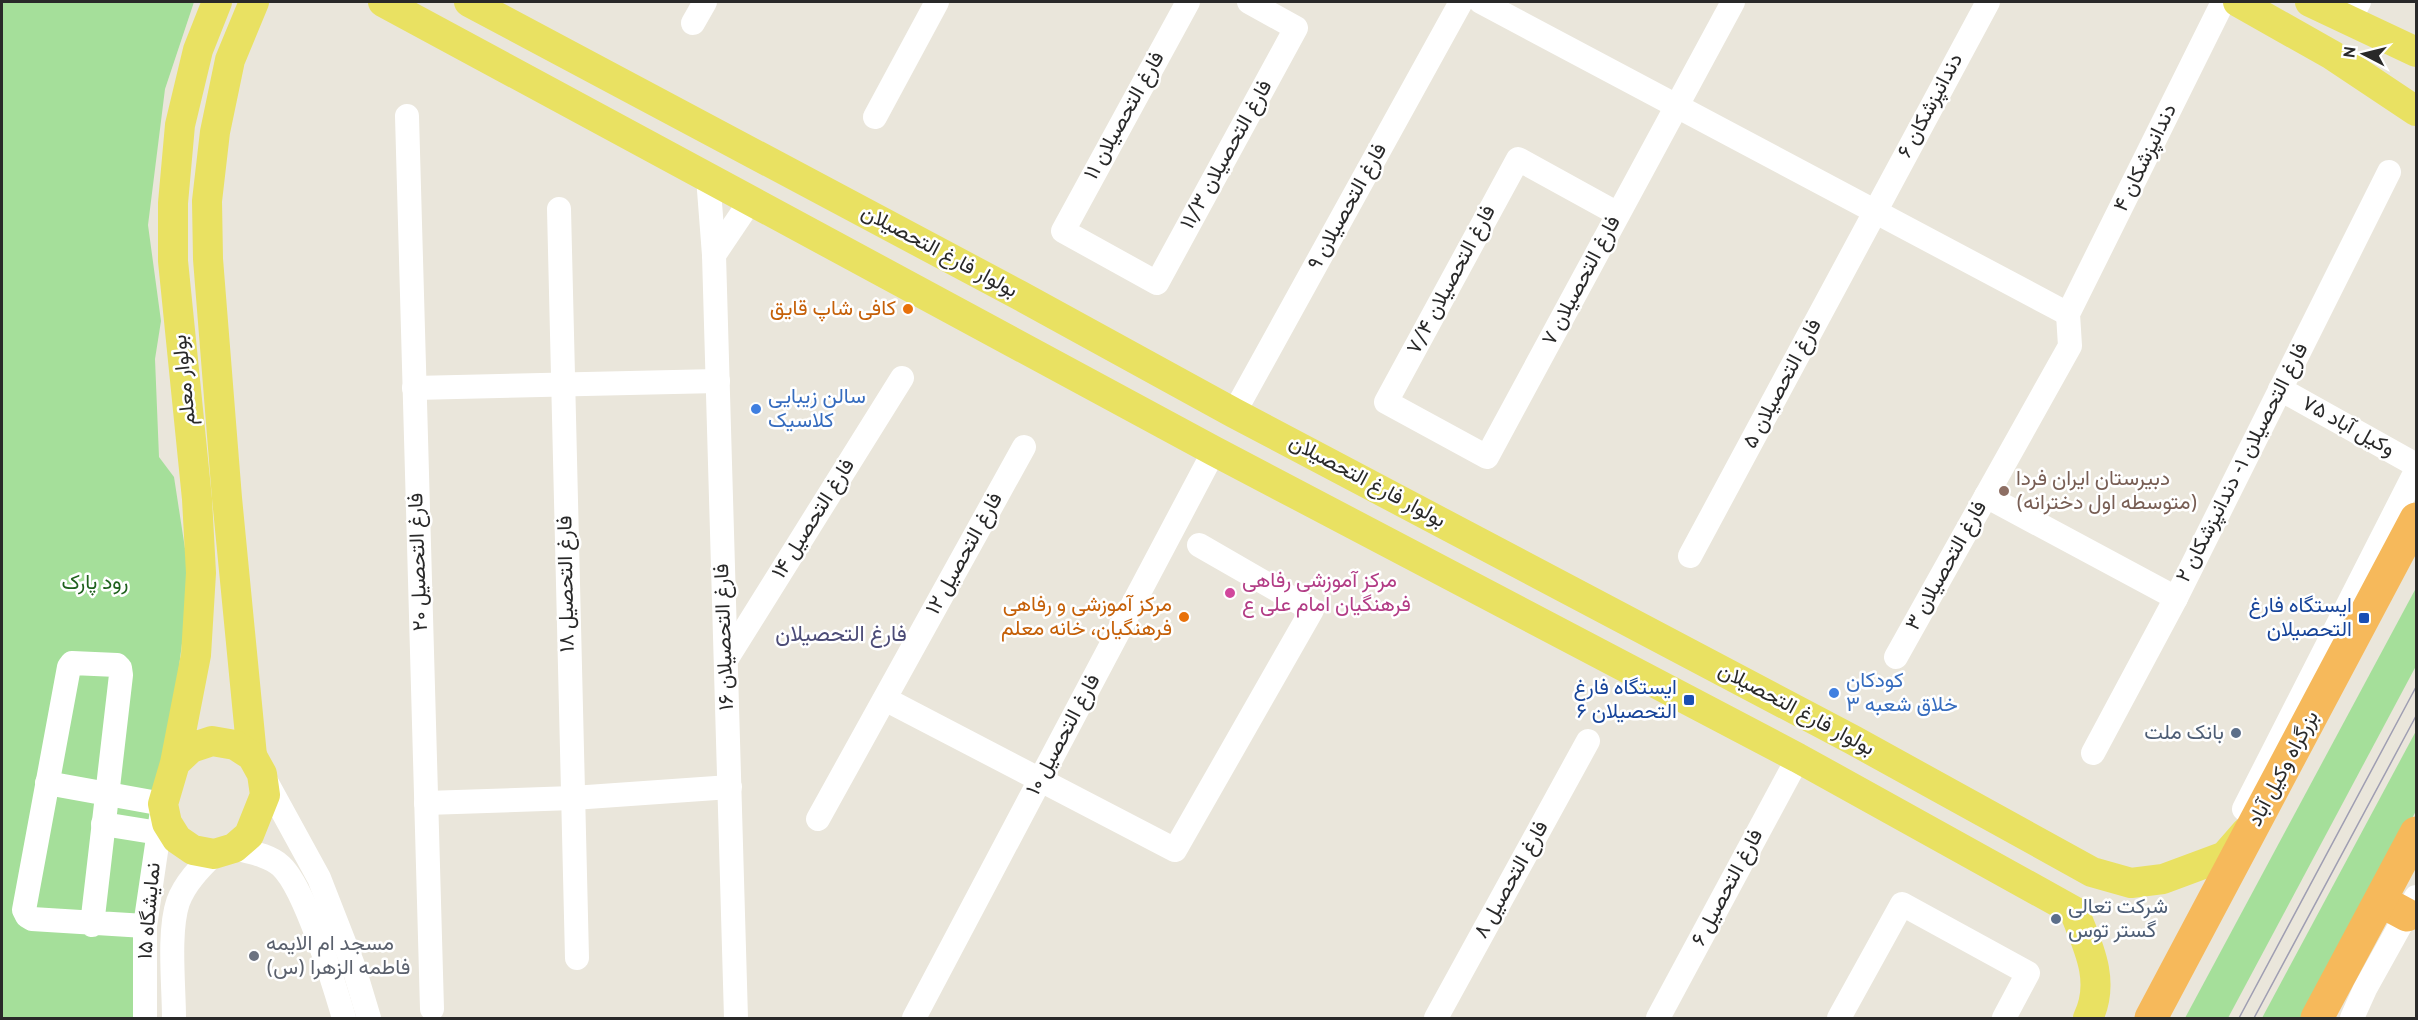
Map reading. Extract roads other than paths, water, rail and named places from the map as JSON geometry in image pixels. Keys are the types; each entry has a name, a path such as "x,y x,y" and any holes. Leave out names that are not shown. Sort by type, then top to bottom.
{"highway":[{"name":"بزرگراه وکیل آباد","path":"2158,1004 2252,811 2411,510"},
{"path":"2317,1018 2401,904 2416,833"}],"main road":[{"name":"بولوار معلم","path":"175,763 196,655 201,573 197,499 173,261 173,203 180,125 198,50 218,2"},
{"name":"بولوار معلم","path":"254,2 230,60 215,132 207,201 208,259 226,486 257,765"},
{"name":"بولوار فارغ التحصیلان","path":"383,2 1214,451 1798,758 2074,911"},
{"name":"بولوار فارغ التحصیلان","path":"469,2 1234,413 1853,740 2092,873 2131,883 2163,879 2225,856 2252,811"},
{"path":"2238,2 2331,55 2416,111"},
{"path":"2310,2 2354,12 2416,52"},
{"path":"1214,451 1234,413"},
{"path":"213,741 235,744 257,765 265,795 249,835 224,851 193,850 177,839 167,823 163,804 175,763 192,748 213,741"},
{"path":"2088,1018 2097,977 2074,911 2085,906 2093,897 2095,884 2092,873"},
{"path":"2138,1018 2158,1004"}],"street":[{"path":"693,23 705,2"},
{"path":"875,117 937,2"},
{"name":"فارغ التحصیلان ۱۱","path":"1157,283 1063,231 1188,2"},
{"name":"فارغ التحصیلان ۱۱/۳","path":"1157,283 1296,28 1249,2"},
{"name":"فارغ التحصیلان ۹","path":"1234,413 1461,2"},
{"path":"1481,2 2068,314"},
{"name":"فارغ التحصیلان ۷","path":"1487,457 1733,2"},
{"name":"دندانپزشکان ۶","path":"1875,211 1988,2"},
{"name":"دندانپزشکان ۴","path":"2068,314 2223,2"},
{"name":"فارغ التحصیل ۲۰","path":"407,116 432,1009"},
{"name":"فارغ التحصیلان ۷/۴","path":"1487,457 1386,402 1518,159 1618,214"},
{"name":"فارغ التحصیلان ۱- دندانپزشکان ۲","path":"2093,753 2176,598 2389,172"},
{"name":"فارغ التحصیلان ۱۶","path":"708,177 714,255 737,1018"},
{"path":"714,255 751,200"},
{"name":"فارغ التحصیل ۱۸","path":"559,209 577,958"},
{"name":"فارغ التحصیلان ۵","path":"1690,556 1875,211"},
{"name":"فارغ التحصیلان ۳","path":"1896,657 2070,346 2068,314"},
{"name":"فارغ التحصیل ۱۴","path":"726,660 902,378"},
{"path":"414,388 718,381"},
{"name":"وکیل آباد ۷۵","path":"2280,389 2416,465"},
{"name":"فارغ التحصیل ۱۲","path":"818,819 1024,447"},
{"name":"فارغ التحصیل ۱۰","path":"914,1018 1214,451"},
{"path":"2411,510 2416,471"},
{"path":"1986,496 2176,598"},
{"path":"885,699 1175,850 1312,610 1199,545"},
{"path":"92,925 121,675 117,665 72,663 69,667 24,910 32,919 92,925 145,926"},
{"name":"فارغ التحصیل ۸","path":"1436,1018 1588,741"},
{"name":"فارغ التحصیل ۶","path":"1658,1018 1798,758"},
{"path":"257,765 319,878 353,965 369,1018"},
{"path":"47,783 163,804"},
{"path":"426,803 573,798 730,787"},
{"name":"نمایشگاه ۱۵","path":"144,1018 145,926 163,804"},
{"path":"103,824 159,833"},
{"path":"224,851 260,855 281,866 297,889 330,973 344,1018"},
{"name":"نمایشگاه ۱۵","path":"174,1018 173,936 178,903 193,875 224,851"},
{"path":"1839,1018 1902,904 2028,973 2004,1018"},
{"path":"2352,1018 2401,904"},
{"path":"728,1018 737,1018"}],"tram line":[{"path":"2239,1018 2416,687"},
{"path":"2254,1018 2416,716"}],"place":[{"name":"کافی شاپ قایق","path":"908,309"},
{"name":"سالن زیبایی کلاسیک","path":"756,409"},
{"name":"دبیرستان ایران فردا (متوسطه اول دخترانه)","path":"2004,491"},
{"name":"مرکز آموزشی رفاهی فرهنگیان امام علی ع","path":"1230,593"},
{"name":"مرکز آموزشی و رفاهی فرهنگیان، خانه معلم","path":"1184,617"},
{"name":"ایستگاه فارغ التحصیلان","path":"2364,618"},
{"name":"کودکان خلاق شعبه ۳","path":"1834,693"},
{"name":"ایستگاه فارغ التحصیلان ۶","path":"1689,700"},
{"name":"بانک ملت","path":"2236,733"},
{"name":"شرکت تعالی گستر توس","path":"2056,919"},
{"name":"مسجد ام الایمه فاطمه الزهرا (س)","path":"254,956"}],"district":[{"name":"فارغ التحصیلان","path":"841,635"}],"park label":[{"name":"رود پارک","path":"95,583"}]}
